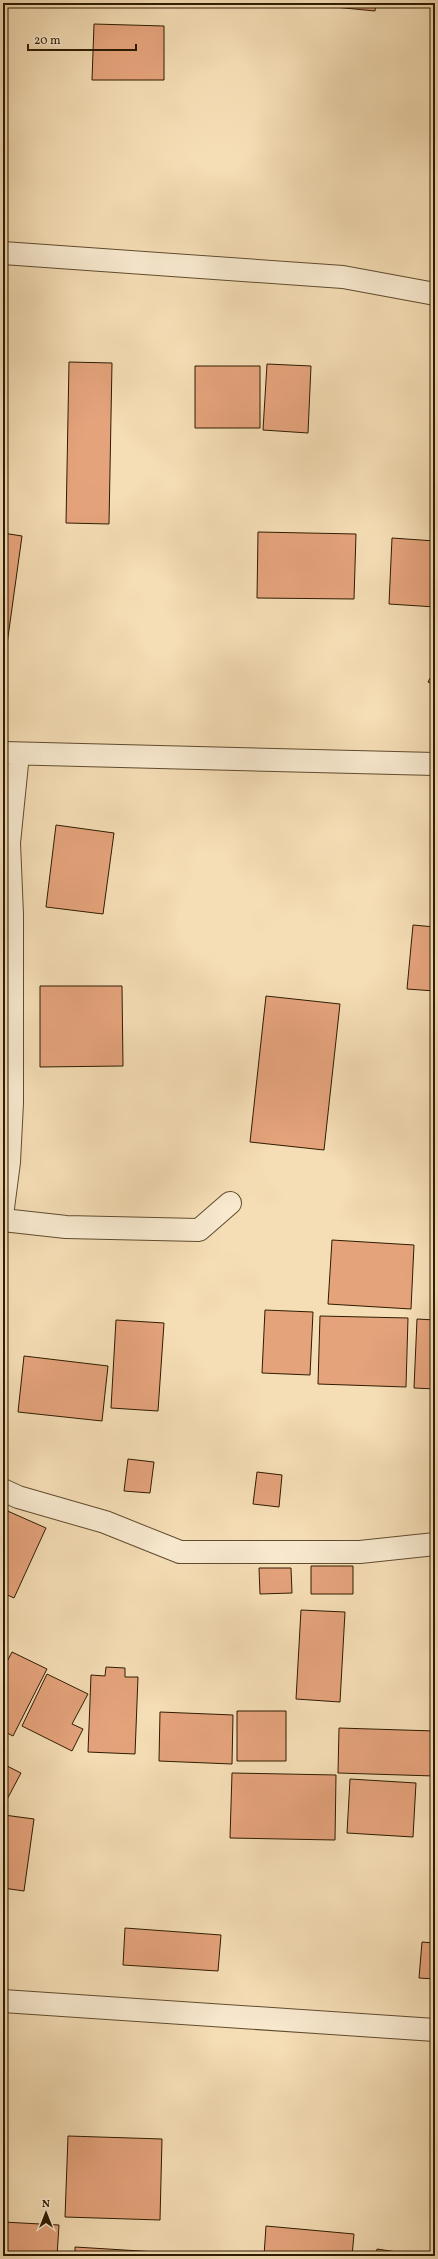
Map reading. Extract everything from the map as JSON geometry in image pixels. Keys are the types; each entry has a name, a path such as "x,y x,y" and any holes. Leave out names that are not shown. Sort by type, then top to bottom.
{"street":[{"path":"3,252 343,277 435,294"},
{"path":"3,1208 9,1162 12,1103 12,915 9,843 11,754 435,764"},
{"path":"3,1220 66,1227 199,1230 230,1203"},
{"path":"3,1490 18,1497 105,1522 180,1552 360,1552 435,1544"},
{"path":"3,2001 435,2030"}],"building":[{"path":"24,3 52,3 52,5"},
{"path":"294,3 376,3 375,11"},
{"path":"94,24 164,26 164,80 92,80"},
{"path":"69,362 112,363 109,524 66,523"},
{"path":"267,364 311,366 308,433 263,430"},
{"path":"195,366 260,366 260,428 195,428"},
{"path":"258,532 356,534 354,599 257,598"},
{"path":"3,533 22,536 3,673"},
{"path":"392,538 435,541 435,607 389,604"},
{"path":"435,669 435,685 428,682"},
{"path":"56,825 114,833 103,914 46,907"},
{"path":"413,925 435,927 435,991 407,989"},
{"path":"40,986 122,986 123,1066 40,1067"},
{"path":"266,996 340,1004 324,1150 250,1142"},
{"path":"332,1240 414,1245 411,1309 328,1304"},
{"path":"265,1310 313,1312 310,1375 262,1373"},
{"path":"320,1316 408,1318 406,1387 318,1384"},
{"path":"417,1319 435,1320 435,1389 414,1388"},
{"path":"116,1320 164,1323 158,1411 111,1408"},
{"path":"24,1356 108,1366 102,1421 18,1412"},
{"path":"128,1459 154,1462 150,1493 124,1491"},
{"path":"257,1472 282,1475 279,1507 253,1504"},
{"path":"3,1509 46,1528 14,1598 3,1593"},
{"path":"311,1566 353,1566 353,1594 311,1594"},
{"path":"259,1568 291,1568 292,1593 260,1594"},
{"path":"301,1610 345,1612 340,1702 296,1699"},
{"path":"12,1652 47,1669 13,1736 3,1731 3,1669"},
{"path":"106,1667 125,1668 125,1677 138,1677 135,1754 88,1752 91,1675 105,1676"},
{"path":"47,1674 88,1694 72,1724 83,1729 72,1751 22,1726"},
{"path":"237,1711 286,1711 286,1761 237,1761"},
{"path":"160,1712 233,1715 232,1764 159,1761"},
{"path":"339,1728 435,1731 434,1776 338,1773"},
{"path":"3,1764 21,1773 3,1807"},
{"path":"232,1773 336,1775 335,1840 230,1838"},
{"path":"350,1779 416,1783 413,1837 347,1833"},
{"path":"435,1780 435,1867 431,1867"},
{"path":"4,1815 34,1819 24,1891 3,1888"},
{"path":"125,1928 221,1935 218,1971 123,1965"},
{"path":"422,1942 435,1943 435,1979 419,1978"},
{"path":"68,2136 162,2139 160,2220 65,2217"},
{"path":"3,2222 59,2225 57,2256 3,2256"},
{"path":"266,2226 354,2234 352,2256 264,2256"},
{"path":"75,2247 157,2252 157,2256 75,2256"},
{"path":"377,2249 424,2256 376,2256"}]}
